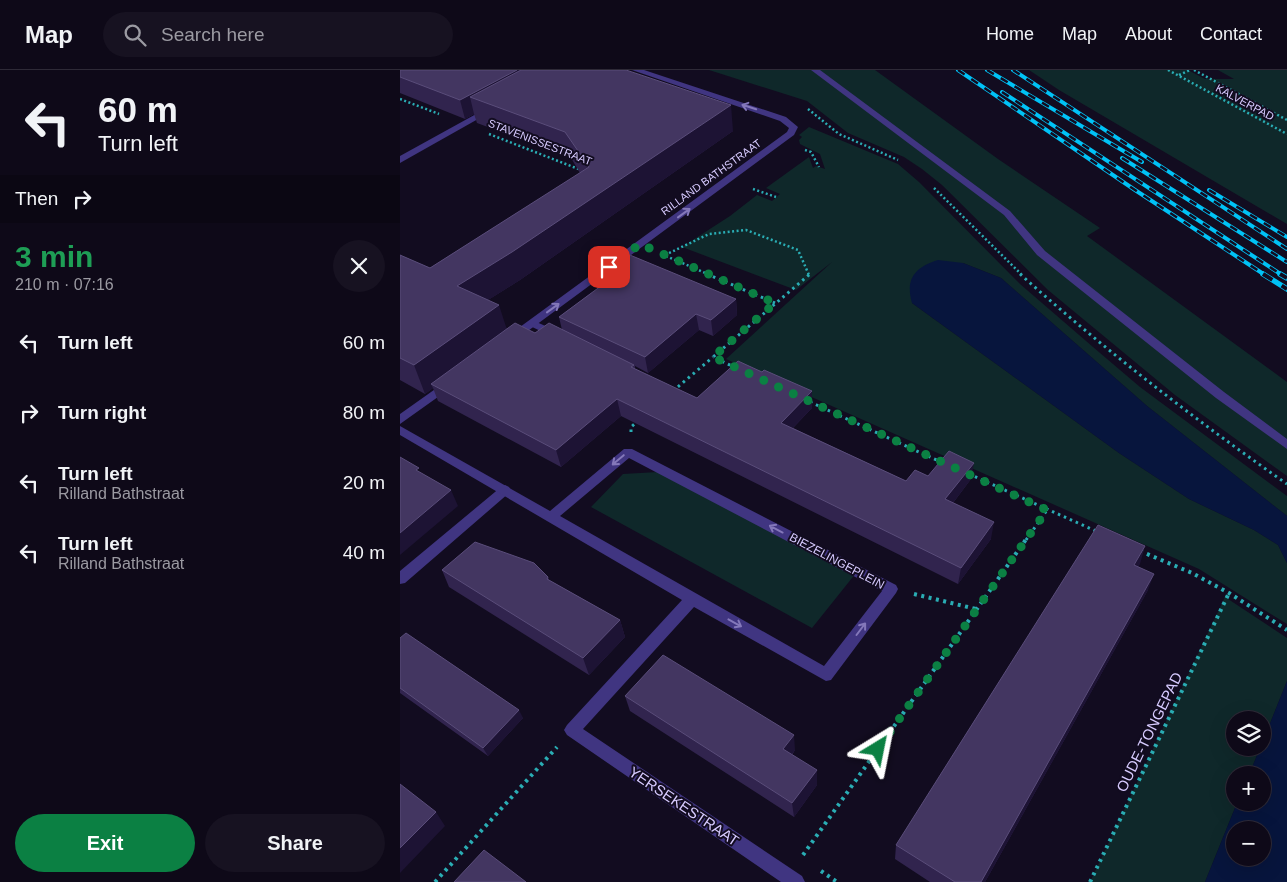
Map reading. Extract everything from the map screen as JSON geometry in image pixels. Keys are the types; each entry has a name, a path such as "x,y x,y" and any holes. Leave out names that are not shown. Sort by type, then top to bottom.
{"street":[{"name":"RILLAND BATHSTRAAT","path":"508,341 781,142 791,133 794,127 783,119 636,70"},
{"path":"815,70 1007,213 1040,253 1220,395 1287,444"},
{"name":"STAVENISSESTRAAT","path":"400,160 498,106"},
{"path":"532,323 566,340"},
{"path":"400,420 454,380"},
{"name":"BIEZELINGEPLEIN","path":"400,430 552,516 692,600 826,675 891,589 628,452"},
{"path":"552,516 628,452"},
{"path":"400,579 505,490"},
{"path":"572,730 692,600"},
{"name":"YERSEKESTRAAT","path":"572,730 792,879"}],"path":[{"name":"KALVERPAD","path":"1168,70 1287,134"},
{"path":"1178,75 1190,70"},
{"name":"KALVERPAD","path":"1194,70 1287,120"},
{"name":"STAVENISSESTRAAT","path":"400,99 589,173"},
{"path":"820,119 839,134 905,165"},
{"path":"929,182 1013,268 1138,375 1217,436 1287,484"},
{"path":"665,255 709,234 746,230 798,250 810,274 668,395"},
{"path":"640,244 775,303"},
{"path":"713,357 740,370"},
{"path":"803,398 947,465"},
{"path":"628,452 631,427 639,420"},
{"path":"965,473 1101,534"},
{"path":"792,879 976,609 1047,510"},
{"path":"1138,550 1229,593 1287,630"},
{"path":"891,589 976,609"},
{"name":"OUDE-TONGEPAD","path":"1090,882 1229,593"},
{"path":"435,882 572,730"}],"green space":[{"path":"709,70 875,70 998,159 1100,228 1087,236 1287,382 1287,476 1175,395 1048,290 942,185 922,169 904,157 848,133 807,101"},
{"path":"1029,70 1188,70 1205,79 1234,79 1218,70 1287,70 1287,224 1059,90"},
{"path":"809,127 898,164 919,182 1020,284 1093,347 1140,387 1287,496 1287,516 1147,406 1001,278 963,263 912,303 1119,453 1189,499 1254,530 1278,545 1287,563 1287,624 1199,569 726,359 832,262 796,290 682,247 730,216 757,195 772,201 780,194 766,188 809,157 813,168 816,166 825,169 820,154 800,144 799,140 802,137 799,135"},
{"path":"658,472 856,573 812,628 591,507 623,474"},
{"path":"1225,597 1287,638 1287,681 1271,721 1271,711 1226,711 1226,756 1257,756 1253,766 1226,766 1226,811 1234,811 1230,821 1226,821 1226,830 1205,882 1090,882"}],"water":[{"path":"938,260 963,263 1001,278 1147,406 1287,516 1287,563 1278,545 1254,530 1189,499 1119,453 912,303 910,287 914,275 923,266"},
{"path":"1287,681 1287,882 1205,882 1226,830 1226,866 1271,866 1271,821 1230,821 1234,811 1271,811 1271,766 1253,766 1257,756 1271,756 1271,721"}],"building":[{"path":"400,70 517,70 460,100 400,77"},
{"path":"521,70 626,70 731,105 512,252 457,286 499,305 414,365 400,358 400,255 430,268 589,167 565,132 470,97"},
{"path":"625,253 736,299 711,320 696,314 645,357 559,317 613,277 599,272"},
{"path":"515,323 535,333 549,323 634,365 631,367 697,398 738,361 762,372 764,370 812,391 781,423 906,481 915,470 928,476 949,451 974,463 945,499 994,522 961,568 617,399 556,450 431,384"},
{"path":"400,457 419,468 416,470 451,490 400,533"},
{"path":"1098,525 1145,546 1134,565 1154,574 981,882 955,882 896,845"},
{"path":"475,542 534,563 548,577 547,579 620,620 583,658 442,570"},
{"path":"406,633 519,710 483,748 400,688 400,638"},
{"path":"663,655 794,735 783,749 817,770 792,803 625,696"},
{"path":"400,784 436,812 400,848"},
{"path":"484,850 526,882 454,882"}],"railway":[{"path":"958,70 1135,190 1265,275"},
{"path":"987,70 1142,162"},
{"path":"1013,70 1287,249"},
{"path":"1002,92 1282,275"},
{"path":"1122,158 1287,262"},
{"path":"1209,190 1287,237"},
{"path":"1263,274 1287,289"},
{"path":"1280,274 1287,278"}],"route":[{"path":"609,267 640,244 775,303 713,357 1047,510 878,749"}]}
